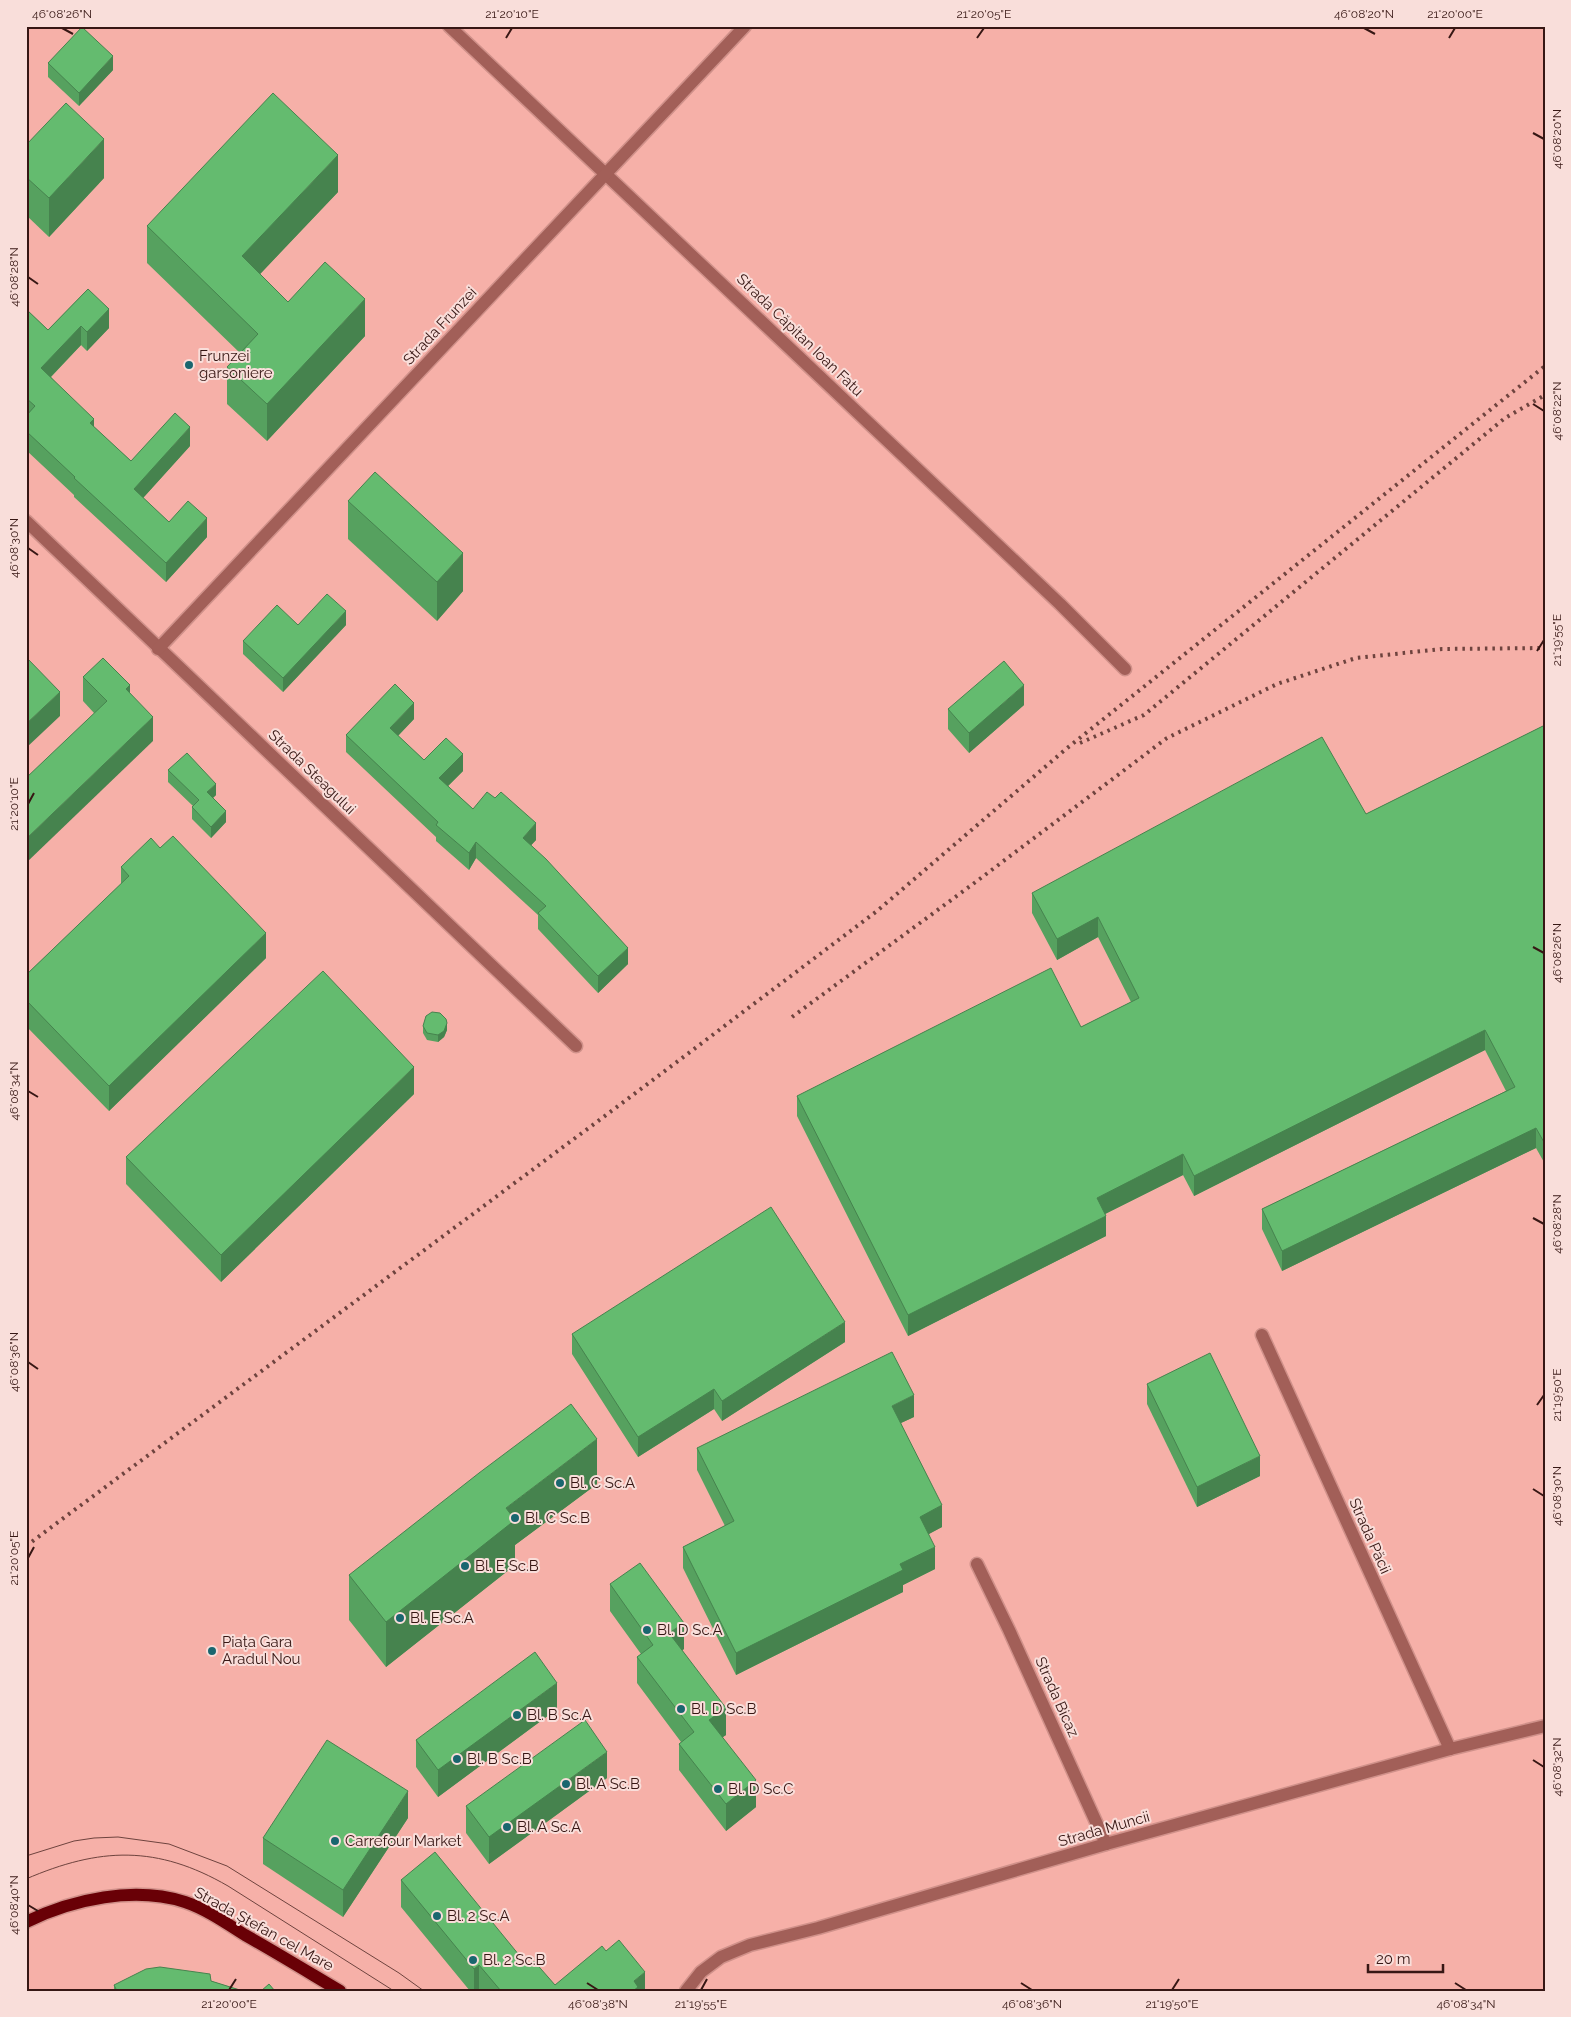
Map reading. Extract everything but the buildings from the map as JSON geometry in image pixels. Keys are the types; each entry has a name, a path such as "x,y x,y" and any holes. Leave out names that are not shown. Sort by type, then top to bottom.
{"main road":[{"name":"Strada Ștefan cel Mare","path":"26,1922 66,1906 119,1896 158,1897 184,1902 213,1916 340,1991"}],"street":[{"name":"Strada Căpitan Ioan Fatu","path":"449,26 1052,597 1125,669"},
{"name":"Strada Frunzei","path":"158,649 745,26"},
{"name":"Strada Steagului","path":"26,522 576,1046"},
{"name":"Strada Păcii","path":"1262,1335 1450,1749"},
{"name":"Strada Bicaz","path":"976,1564 1009,1630 1106,1844"},
{"name":"Strada Muncii","path":"686,1991 701,1972 721,1957 750,1945 818,1928 1106,1844 1450,1749 1545,1726"}],"tram line":[{"path":"26,1856 74,1841 94,1838 118,1837 169,1844 227,1866 399,1973 424,1991"},
{"path":"26,1879 53,1868 104,1856 152,1857 177,1863 228,1886 394,1991"}],"railway":[{"path":"26,1546 625,1101 877,911 1066,749 1545,366"},
{"path":"1080,743 1144,715 1505,418 1545,395"},
{"path":"792,1017 1167,738 1277,684 1356,658 1442,649 1545,648"}],"place":[{"name":"Frunzei garsoniere","path":"189,365"},
{"name":"Bl. C Sc.A","path":"560,1483"},
{"name":"Bl. C Sc.B","path":"515,1518"},
{"name":"Bl. E Sc.B","path":"465,1566"},
{"name":"Bl. E Sc.A","path":"400,1618"},
{"name":"Bl. D Sc.A","path":"647,1630"},
{"name":"Piața Gara Aradul Nou","path":"212,1651"},
{"name":"Bl. D Sc.B","path":"681,1709"},
{"name":"Bl. B Sc.A","path":"517,1715"},
{"name":"Bl. B Sc.B","path":"457,1759"},
{"name":"Bl. A Sc.B","path":"566,1784"},
{"name":"Bl. D Sc.C","path":"718,1789"},
{"name":"Bl. A Sc.A","path":"507,1827"},
{"name":"Carrefour Market","path":"335,1841"},
{"name":"Bl. 2 Sc.A","path":"437,1916"},
{"name":"Bl. 2 Sc.B","path":"473,1960"}]}
